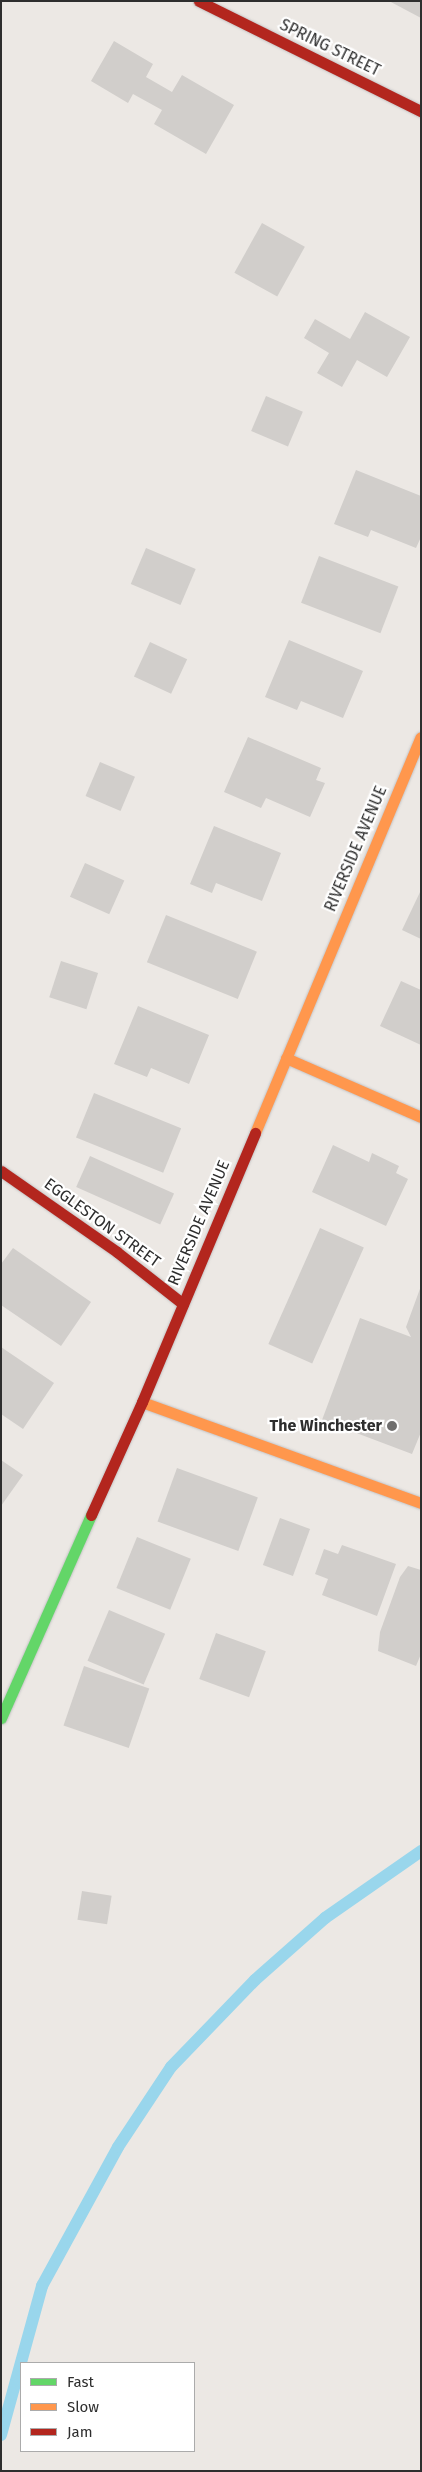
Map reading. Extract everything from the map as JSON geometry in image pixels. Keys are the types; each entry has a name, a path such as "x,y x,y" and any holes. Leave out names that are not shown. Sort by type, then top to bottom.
{"street":[{"name":"SPRING STREET","path":"199,1 421,111"},
{"name":"RIVERSIDE AVENUE","path":"1,1718 28,1652 142,1402 421,737"},
{"path":"286,1058 421,1117"},
{"name":"EGGLESTON STREET","path":"1,1171 117,1252 183,1304"},
{"path":"142,1402 421,1503"}],"building":[{"path":"389,1 421,1 421,18"},
{"path":"114,41 153,64 146,77 172,92 182,75 234,105 206,154 154,124 162,110 133,94 128,103 91,81"},
{"path":"262,223 305,247 277,297 234,273"},
{"path":"365,312 410,337 387,377 357,360 342,387 317,373 329,353 304,338 315,319 350,339"},
{"path":"266,396 303,412 288,447 251,431"},
{"path":"356,470 421,496 421,537 416,548 371,530 368,537 334,524"},
{"path":"146,548 196,569 180,605 131,584"},
{"path":"319,556 398,586 380,633 301,603"},
{"path":"289,640 363,671 343,718 301,701 297,710 265,697"},
{"path":"150,642 187,659 171,694 134,676"},
{"path":"248,737 321,768 316,780 325,783 310,817 266,798 261,808 224,792"},
{"path":"100,762 135,777 121,811 86,796"},
{"path":"214,826 281,853 262,901 216,883 212,893 190,884"},
{"path":"85,863 124,880 109,914 70,897"},
{"path":"421,890 421,939 402,930"},
{"path":"166,915 257,952 238,999 147,962"},
{"path":"61,961 98,973 86,1009 49,997"},
{"path":"401,981 421,990 421,1045 380,1026"},
{"path":"138,1006 209,1035 189,1084 151,1068 147,1077 114,1064"},
{"path":"94,1093 181,1128 163,1173 76,1138"},
{"path":"333,1145 369,1162 372,1153 399,1166 396,1173 408,1179 386,1226 312,1192"},
{"path":"90,1156 174,1193 160,1224 76,1187"},
{"path":"320,1228 364,1248 312,1364 268,1344"},
{"path":"13,1248 91,1302 61,1346 1,1305 1,1264"},
{"path":"421,1286 421,1432 412,1454 322,1420 360,1318 411,1337 406,1327"},
{"path":"1,1347 54,1383 23,1429 1,1414"},
{"path":"1,1460 23,1475 1,1506"},
{"path":"177,1468 258,1497 238,1551 158,1522"},
{"path":"280,1518 310,1529 293,1576 263,1565"},
{"path":"137,1537 191,1559 170,1610 116,1588"},
{"path":"342,1545 396,1564 377,1616 322,1595 328,1579 315,1574 324,1549 338,1554"},
{"path":"408,1566 421,1570 421,1654 416,1666 378,1651 380,1632 400,1577"},
{"path":"109,1610 165,1634 144,1684 88,1661"},
{"path":"216,1633 266,1651 249,1697 199,1679"},
{"path":"84,1666 149,1688 129,1748 63,1726"},
{"path":"82,1891 112,1896 107,1924 77,1920"}],"waterway":[{"path":"21,2362 42,2286 118,2147 171,2067 255,1980 325,1918 421,1851"},
{"path":"1,2435 20,2366"}],"traffic: fast":[{"path":"1,1718 91,1515"}],"traffic: slow":[{"path":"255,1133 421,737"},
{"path":"286,1058 421,1117"},
{"path":"142,1402 421,1503"}],"traffic: jam":[{"path":"199,1 421,111"},
{"path":"91,1515 142,1402 255,1133"},
{"path":"1,1171 117,1252 183,1304"}],"place":[{"name":"The Winchester","path":"392,1426"}]}
